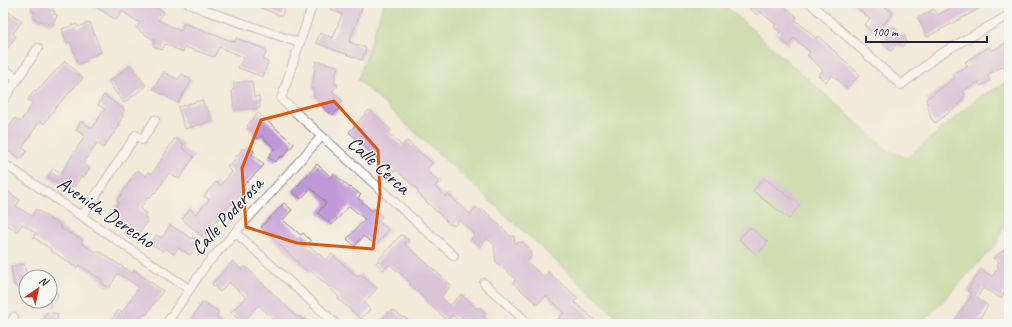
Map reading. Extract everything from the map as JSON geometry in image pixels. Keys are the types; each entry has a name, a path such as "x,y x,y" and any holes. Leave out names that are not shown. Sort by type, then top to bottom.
{"street":[{"path":"188,3 204,10 300,43 313,3"},
{"path":"810,3 901,85 940,54 1009,15"},
{"name":"Calle Cerca","path":"300,43 281,100 454,256"},
{"path":"3,101 38,48"},
{"path":"3,68 18,79"},
{"path":"3,84 11,89"},
{"path":"82,216 136,136 142,140 155,120"},
{"name":"Calle Poderosa","path":"166,324 206,265 322,136"},
{"name":"Avenida Derecho","path":"3,164 189,289"},
{"path":"235,232 336,324"},
{"path":"484,283 529,324"}],"highlighted area":[{"path":"334,101 378,150 380,194 373,249 297,243 246,227 242,168 261,120"}],"green space":[{"path":"384,3 722,3 889,151 907,158 978,98 1009,81 1009,211 997,243 921,324 625,324 358,80"}],"building":[{"path":"33,3 46,3 54,6 52,11 55,11 54,14 57,15 53,25 33,18 35,12 31,11"},
{"path":"90,3 145,3 154,9 156,7 164,12 158,20 178,30 181,31 184,23 235,42 236,38 267,50 263,60 268,62 263,77 238,68 244,57 219,47 214,57 185,47 183,52 165,44 162,50 153,46 155,41 136,28 140,23 122,11 116,20"},
{"path":"248,3 286,3 282,16"},
{"path":"334,3 364,3 349,42 366,48 362,60 316,43 320,33 333,38 342,14 331,10"},
{"path":"753,3 781,3 797,17 795,20 816,38 818,36 860,75 847,88 832,75 826,82 818,75 823,70 807,55 810,52 794,38 788,46 777,36 780,32 774,27 776,25 760,11 757,15 749,8"},
{"path":"851,3 881,3 893,13 880,29 878,27 873,33 864,25 870,19"},
{"path":"951,3 990,3 927,37 918,18 934,9 938,15 953,7"},
{"path":"3,8 22,21 13,34 16,36 7,49 3,46"},
{"path":"90,22 101,52 78,64 70,41 66,42 62,29 77,24 78,27"},
{"path":"895,27 897,34 905,36 906,42 903,46 896,45 891,51 883,44 888,38 886,28"},
{"path":"1007,42 1009,46 1009,63 987,75 990,80 981,86 978,82 963,91 965,94 960,104 935,123 931,118 926,99 955,78 953,74 968,66 965,62 989,47 992,51"},
{"path":"65,61 83,78 55,108 44,124 40,121 22,148 27,151 21,159 3,147 3,137 15,118 20,122 33,103 28,100 34,91 36,92"},
{"path":"316,61 338,66 334,82 338,86 332,91 343,101 338,106 340,108 333,115 330,112 329,114 313,95 315,92 312,89"},
{"path":"131,65 146,86 124,103 108,82"},
{"path":"164,72 178,80 182,74 192,80 178,103 153,89"},
{"path":"252,81 254,97 259,96 260,108 234,110 232,90 234,89 233,83"},
{"path":"104,95 125,110 118,124 120,125 103,148 97,143 83,164 90,168 83,178 81,176 74,187 72,186 69,191 48,177 53,168 61,173 85,136 76,130 81,121 92,128 105,109 98,105"},
{"path":"202,100 205,108 207,107 211,121 185,129 178,107"},
{"path":"369,110 391,130 388,133 402,146 407,141 433,163 426,170 439,182 435,186 436,188 446,197 448,194 470,214 476,207 481,211 483,209 510,236 514,236 515,243 523,242 530,250 531,257 527,262 544,277 548,272 578,298 574,302 599,324 561,324 557,320 564,312 546,296 537,304 513,283 516,279 496,262 494,245 487,238 480,247 471,239 475,234 459,220 454,226 451,224 450,225 417,192 418,190 396,170 395,172 373,155 349,132"},
{"path":"258,113 294,144 283,157 281,156 275,162 268,157 275,148 261,136 258,139 247,126"},
{"path":"175,138 184,144 182,148 194,157 179,179 169,173 155,193 154,192 149,199 147,198 140,209 146,214 144,217 148,220 140,233 111,214 119,202 117,201 137,170 146,176 148,172 152,174"},
{"path":"248,146 254,151 252,154 264,165 241,188 244,191 209,228 211,230 204,238 182,219 190,209 196,214 209,200 204,196 216,182 220,186 232,172 227,167 232,163 242,149 246,149"},
{"path":"317,164 331,177 334,174 350,188 351,187 361,195 358,198 361,201 372,211 374,209 382,216 378,221 389,230 376,245 363,236 355,246 347,239 365,219 349,206 332,225 318,213 326,203 311,188 301,199 292,192"},
{"path":"764,178 800,205 789,219 753,191"},
{"path":"8,192 20,200 16,206 32,216 36,209 61,226 60,228 83,240 81,243 96,252 97,250 132,273 134,270 163,291 146,315 144,314 137,324 109,324 118,310 122,313 139,287 118,273 109,288 101,282 102,280 79,265 77,268 50,250 51,249 33,237 36,233 22,224 17,232 3,222 3,198"},
{"path":"284,203 292,210 283,220 301,235 303,233 311,241 308,245 326,260 332,254 358,277 360,274 377,288 364,303 370,309 361,319 338,299 339,297 326,284 310,270 308,272 261,227"},
{"path":"170,225 198,242 190,255 178,248 174,254 165,248 163,251 151,244 156,235 162,238"},
{"path":"750,227 768,242 757,255 739,239"},
{"path":"401,235 409,240 405,244 451,285 441,297 450,306 461,294 477,309 479,307 486,313 483,316 493,324 463,324 452,315 447,320 425,301 426,300 411,286 409,281 389,264 383,270 376,263"},
{"path":"1004,250 1009,255 1009,277 1006,283 1009,285 1001,298 983,288 977,298 988,306 979,320 985,324 952,324 972,294 967,291 981,269 992,277 999,266 997,265 999,262 993,258"},
{"path":"233,261 242,270 245,267 249,270 298,318 299,316 308,324 266,324 272,318 259,305 242,323 231,312 246,297 229,282 220,292 212,284"},
{"path":"24,264 25,269 18,269 18,288 14,285 11,266"},
{"path":"203,302 219,312 216,317 225,324 188,324"},
{"path":"393,310 413,324 378,324 389,312 391,313"},
{"path":"47,312 58,314 56,324 42,324"}]}
